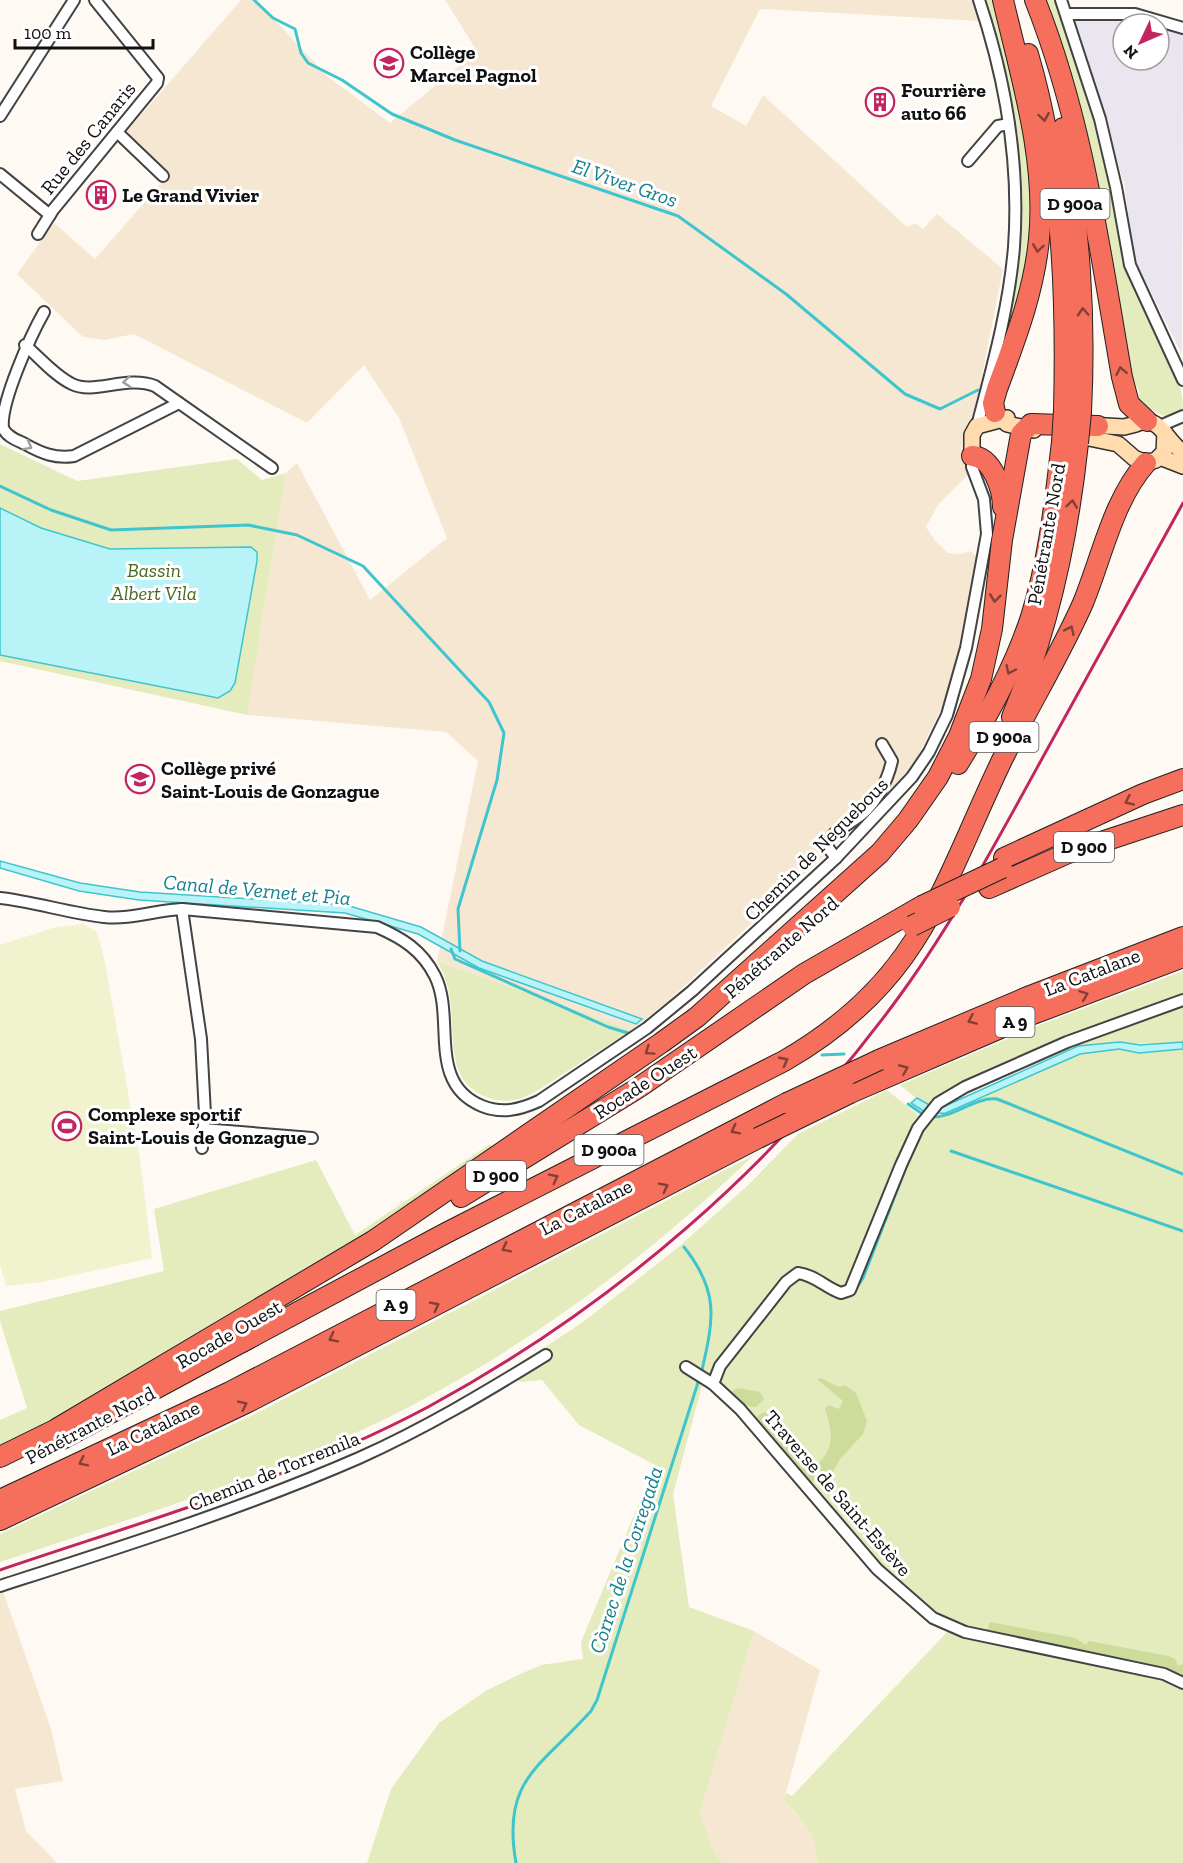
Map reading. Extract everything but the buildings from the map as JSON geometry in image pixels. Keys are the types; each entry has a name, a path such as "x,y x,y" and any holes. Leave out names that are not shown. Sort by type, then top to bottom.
{"highway":[{"path":"697,1017 880,853 908,820 938,777 959,736 981,679 992,629 1002,540 1006,421 993,403 1032,288 1040,238 1035,149 1004,0"},
{"name":"Pénétrante Nord","path":"1012,0 1039,92 1057,194 1072,411"},
{"name":"Pénétrante Nord","path":"927,903 1028,679 1048,617 1062,561 1072,505 1070,442 1072,411 1085,342 1080,252 1073,188 1061,117 1029,0"},
{"path":"1035,0 1047,30 1083,161 1122,377 1130,404 1162,423"},
{"path":"1006,421 1098,426"},
{"name":"Pénétrante Nord","path":"697,1017 776,953 884,857 945,785 998,695 1031,616 1070,442"},
{"path":"972,456 984,461 1000,483 1003,502 1002,540"},
{"path":"927,903 954,869 1010,744 1054,664 1083,602 1123,501 1153,460"},
{"name":"D 900","path":"1006,867 1143,794 1183,779"},
{"name":"Rocade Ouest","path":"58,1428 153,1378 533,1153 704,1045 804,974 927,903 1059,843 1183,802"},
{"name":"Rocade Ouest","path":"242,1342 646,1098 820,979 912,926 989,888 1006,867 1091,845 1183,815"},
{"name":"D 900","path":"1006,867 1183,828"},
{"name":"D 900a","path":"242,1342 446,1233 784,1061 820,1040 873,994 894,972 923,929 927,903"},
{"name":"La Catalane","path":"0,1500 230,1392 788,1103 879,1060 1030,996 1183,937"},
{"name":"La Catalane","path":"0,1520 248,1402 758,1138 850,1093 1033,1014 1183,957"},
{"name":"D 900a","path":"58,1428 373,1241 697,1017"},
{"name":"Pénétrante Nord","path":"0,1471 128,1406 242,1342"},
{"name":"Pénétrante Nord","path":"0,1457 58,1428"}],"main road":[{"path":"972,456 974,431 1006,421 1044,419 1124,427 1162,423"},
{"path":"1006,421 1106,439 1118,444 1129,453 1183,466"},
{"path":"1129,453 1126,447 1127,434 1162,423"},
{"path":"1162,423 1176,448 1183,452"},
{"path":"1153,460 1166,446 1162,423"}],"street":[{"path":"0,116 74,0"},
{"name":"Rue des Canaris","path":"38,234 50,214 157,83 158,78 95,0"},
{"path":"974,431 1000,330 1013,250 1015,213 1009,124 990,36 979,0"},
{"path":"1061,0 1100,119 1116,187 1130,265 1183,380"},
{"path":"1067,14 1135,14 1183,28"},
{"path":"968,161 998,126 1009,124"},
{"path":"117,132 163,176"},
{"name":"Rue des Canaris","path":"0,174 50,214"},
{"path":"44,312 25,345 1,401 1,426 8,435 41,453 61,458 74,456 179,403"},
{"path":"25,345 73,385 86,387 141,381 155,386 272,468"},
{"name":"Chemin de Neguebous","path":"182,909 376,927 403,938 423,956 442,993 447,1067 453,1082 466,1097 496,1111 524,1108 539,1101 647,1028 777,915 836,858 912,777 929,752 947,715 966,648 987,534 984,500 972,466 972,456"},
{"path":"836,858 826,845 830,837 861,814 889,778 892,761 882,744"},
{"path":"0,898 105,917 127,917 182,909 201,1039 206,1114 202,1148"},
{"path":"686,1367 713,1384 720,1366 786,1282 798,1273 806,1274 833,1291 841,1293 850,1290 900,1165 924,1118 938,1103 965,1087 1066,1042 1183,1000"},
{"path":"203,1129 312,1138"},
{"name":"Chemin de Torremila","path":"0,1586 204,1520 360,1457 435,1420 546,1355"},
{"name":"Traverse de Saint-Estève","path":"713,1384 740,1409 878,1569 933,1618 965,1632 1164,1674 1183,1683"}],"shaded area":[{"path":"241,0 256,0 327,76 390,123 477,51 445,0 974,0 980,21 760,9 711,106 746,126 763,95 907,227 915,223 923,229 937,214 1003,269 978,395 965,441 970,473 938,505 926,527 936,542 948,553 961,554 971,551 976,556 952,687 915,762 895,790 668,1001 632,1030 437,961 478,761 446,732 247,715 286,473 297,463 370,600 447,538 399,418 364,365 307,423 134,334 104,340 83,337 17,274 54,223 95,259 165,179 121,138"},
{"path":"1111,19 1111,72 1171,72 1171,29 1183,33 1182,355 1134,257 1124,183 1074,20"},
{"path":"3,1591 51,1729 63,1781 15,1789 26,1831 57,1863 0,1863 0,1592"},
{"path":"754,1631 820,1670 784,1800 811,1830 817,1847 818,1863 723,1863 715,1855 700,1813"}],"green space":[{"path":"984,0 996,0 1010,58 1028,150 1033,210 1032,239 1026,277 994,389 1017,266 1021,186 1019,154 1009,91"},
{"path":"1044,0 1057,0 1105,160 1113,194 1119,238 1127,268 1177,374 1183,411 1166,417 1136,402 1140,393 1131,375"},
{"name":"Bassin Albert Vila","path":"0,444 77,481 237,459 262,480 286,473 247,715 0,661"},
{"name":"Complexe sportif Saint-Louis de Gonzague","path":"83,924 97,932 105,962 141,1166 152,1258 42,1282 6,1286 0,1265 0,945 56,927"},
{"path":"437,961 632,1030 531,1094 509,1101 489,1098 471,1088 459,1072 454,1048 448,987"},
{"path":"1183,971 1183,995 1073,1034 973,1079 931,1106 921,1102 900,1085 1037,1026"},
{"path":"1183,1005 1183,1042 1078,1046 1077,1042"},
{"path":"1120,1049 1139,1053 1183,1049 1183,1678 1166,1669 966,1627 936,1613 881,1566 744,1406 703,1382 673,1494 689,1607 754,1631 700,1813 715,1854 723,1863 367,1863 391,1789 439,1723 487,1690 541,1665 583,1659 581,1642 655,1465 579,1425 542,1380 520,1382 512,1369 583,1322 676,1249 745,1188 798,1134 887,1090 918,1115 929,1120 1080,1054"},
{"path":"490,1144 495,1150 358,1242 319,1261 252,1305 54,1421 0,1447 0,1420 27,1408 0,1321 0,1311 164,1271 154,1209 316,1160 355,1235"},
{"path":"754,1155 705,1201 601,1285 547,1324 434,1394 374,1424 275,1468 0,1562 0,1534 255,1414"},
{"path":"821,1378 839,1387 845,1385 856,1393 867,1421 863,1434 840,1459 829,1479 811,1482 759,1423 757,1416 765,1412 809,1462 816,1465 827,1452 831,1439 825,1409 828,1405 839,1409 843,1401 817,1379"},
{"path":"738,1388 760,1392 764,1399 756,1407 745,1405 738,1401 732,1391"},
{"path":"990,1622 1075,1638 1086,1645 1089,1641 1168,1656 1175,1659 1178,1666 1183,1664 1183,1678 1180,1672 1176,1674 1166,1669 986,1632"},
{"path":"949,1630 1042,1655 1162,1679 1183,1689 1183,1863 818,1863 812,1835 784,1800 786,1793 792,1796"}],"water":[{"path":"0,508 41,528 110,549 251,547 257,552 257,561 235,683 230,691 218,698 0,655"},
{"name":"Canal de Vernet et Pia","path":"0,861 80,883 140,892 346,905 421,927 482,961 642,1019 636,1024 479,968 418,934 345,913 139,900 79,891 0,868"},
{"path":"1120,1042 1140,1045 1183,1042 1183,1049 1139,1053 1119,1049 1080,1054 946,1113 928,1114 911,1103 917,1098 931,1106 945,1106 1078,1046"}],"waterway":[{"name":"El Viver Gros","path":"254,0 273,18 295,29 301,53 308,63 342,80 392,114 455,140 678,216 786,294 905,394 940,409 978,390"},
{"path":"0,486 51,510 111,530 248,525 297,535 363,566 489,702 504,733 497,780 458,909 460,951"},
{"path":"451,949 455,959 608,1027 628,1033"},
{"path":"822,1055 844,1054"},
{"path":"931,1117 948,1114 980,1101 997,1099 1183,1174"},
{"path":"908,1104 924,1115"},
{"path":"914,1148 918,1141"},
{"path":"951,1151 1183,1231"},
{"path":"854,1292 863,1278 908,1162"},
{"name":"Còrrec de la Corregada","path":"516,1863 513,1835 514,1812 520,1793 529,1776 591,1711 597,1700 702,1370 709,1335 711,1306 703,1277 684,1247"}],"railway":[{"path":"0,1570 217,1497 377,1433 496,1368 563,1324 687,1227 746,1173 801,1117 853,1057 920,967 990,853 1183,503"}],"place":[{"name":"Collège Marcel Pagnol","path":"389,63"},
{"name":"Fourrière auto 66","path":"880,102"},
{"name":"Le Grand Vivier","path":"101,195"},
{"name":"Collège privé Saint-Louis de Gonzague","path":"140,779"},
{"name":"Complexe sportif Saint-Louis de Gonzague","path":"67,1126"}]}
